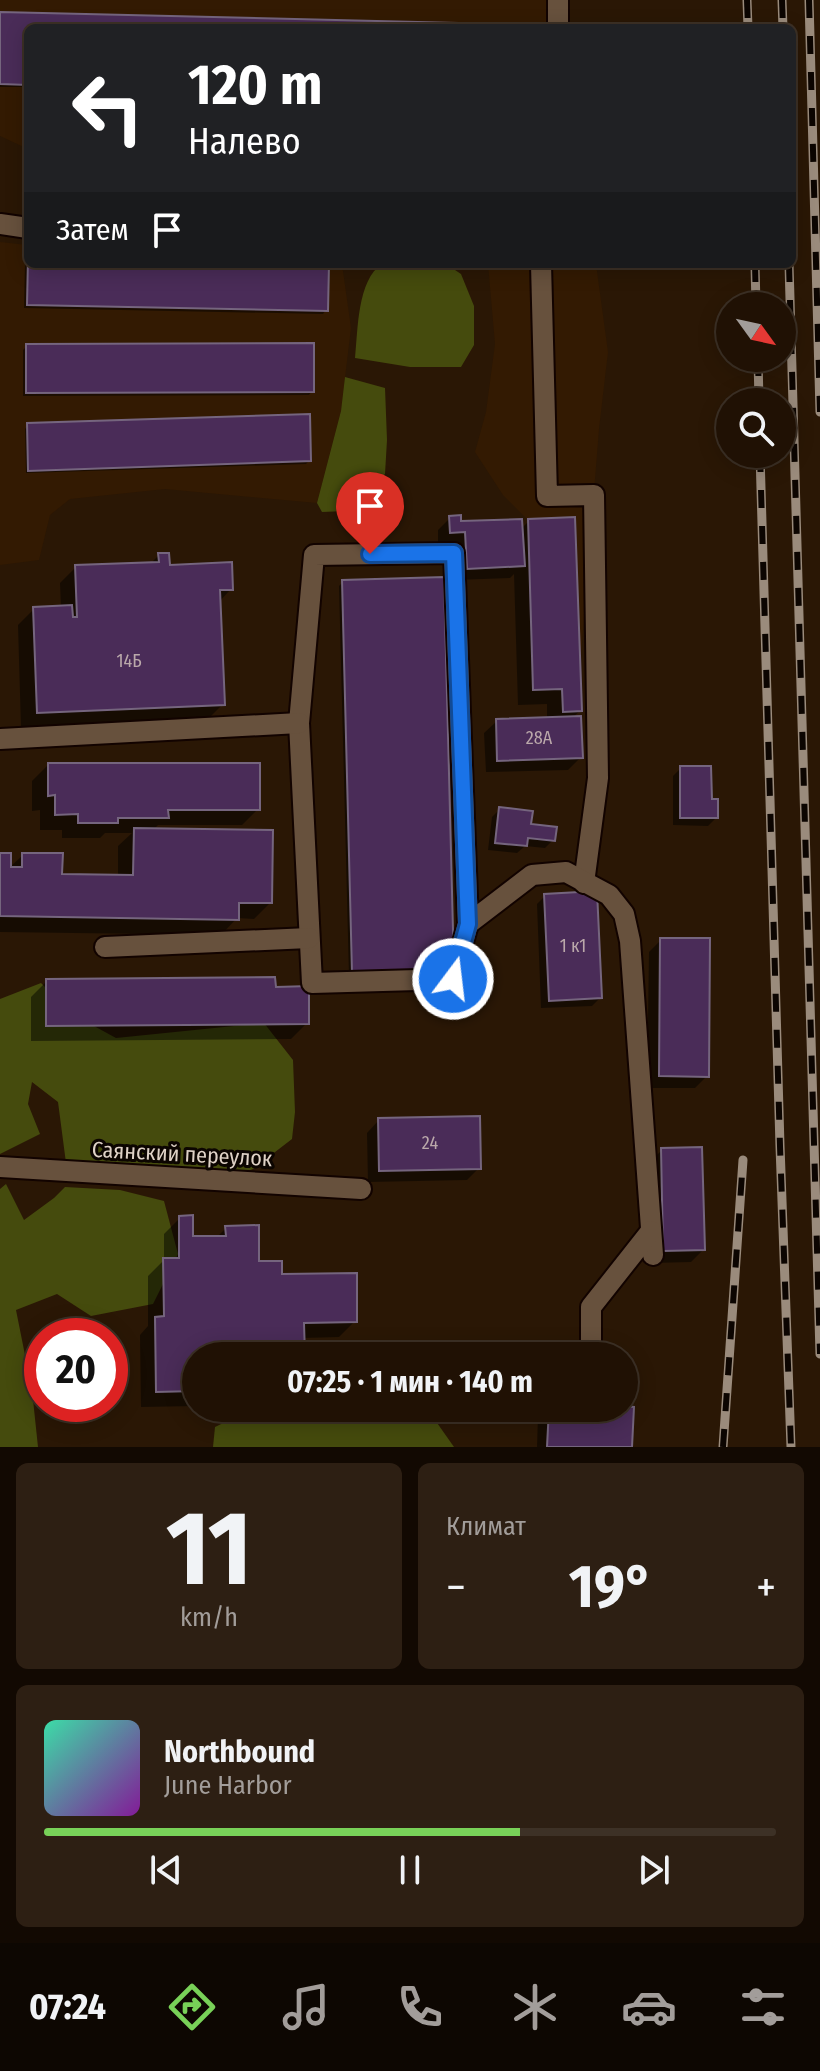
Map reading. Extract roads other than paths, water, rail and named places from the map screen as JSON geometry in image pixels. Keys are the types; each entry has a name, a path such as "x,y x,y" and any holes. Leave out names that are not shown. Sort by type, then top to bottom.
{"lane":[{"path":"558,0 558,24"},
{"path":"0,224 24,227"},
{"path":"541,268 547,496 594,495 598,778 584,883"},
{"path":"454,553 468,924 453,979 312,983 299,723 314,555 454,553"},
{"path":"0,739 299,723"},
{"path":"468,924 532,875 566,872 609,895 624,914 630,941 653,1255"},
{"path":"105,947 309,938"},
{"name":"Саянский переулок","path":"0,1167 361,1189"},
{"path":"591,1342 591,1307 651,1231"}],"railway":[{"path":"747,0 748,24"},
{"path":"782,0 783,24"},
{"path":"809,0 820,412"},
{"path":"755,268 756,292"},
{"path":"789,268 820,1354"},
{"path":"758,372 759,388"},
{"path":"760,468 791,1447"},
{"path":"723,1447 743,1160"}]}
